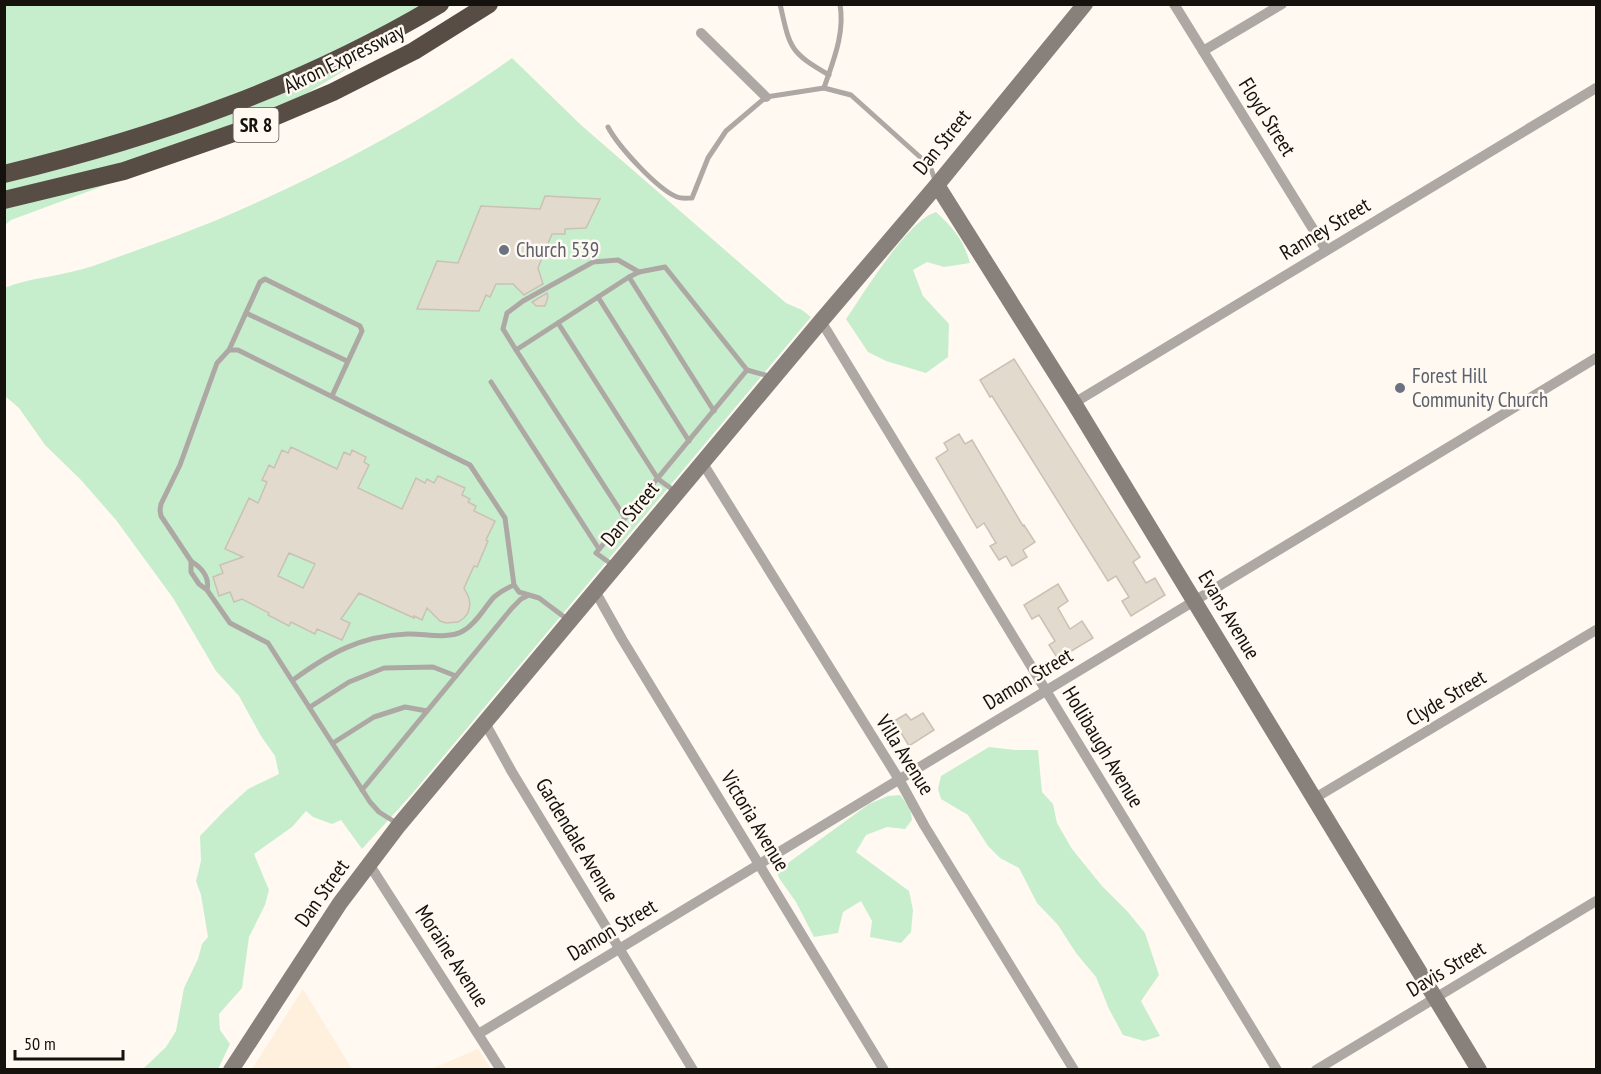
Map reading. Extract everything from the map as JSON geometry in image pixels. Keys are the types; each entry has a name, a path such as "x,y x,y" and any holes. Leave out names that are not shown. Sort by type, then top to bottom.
{"highway":[{"name":"Akron Expressway","path":"4,174 73,157 202,117 297,79 390,35 440,4"},
{"name":"Akron Expressway","path":"4,200 124,171 248,128 333,92 414,51 489,4"}],"street":[{"name":"Dan Street","path":"231,1070 324,927 399,825 773,377 937,185 1085,4"},
{"name":"Floyd Street","path":"1174,4 1326,250"},
{"path":"1203,51 1282,4"},
{"path":"701,33 766,97"},
{"name":"Ranney Street","path":"1074,403 1596,87"},
{"name":"Evans Avenue","path":"937,185 1074,403 1479,1070"},
{"name":"Hollibaugh Avenue","path":"821,321 1277,1070"},
{"name":"Damon Street","path":"480,1033 1596,358"},
{"name":"Villa Avenue","path":"702,462 900,781 1074,1070"},
{"name":"Victoria Avenue","path":"595,591 758,865 884,1070"},
{"name":"Clyde Street","path":"1315,798 1596,630"},
{"name":"Gardendale Avenue","path":"485,723 512,772 693,1070"},
{"name":"Moraine Avenue","path":"369,864 480,1033 501,1070"},
{"name":"Davis Street","path":"1316,1070 1596,901"}],"lane":[{"path":"780,4 789,42 803,60 829,75"},
{"path":"824,88 836,53 843,21 840,4"},
{"path":"608,127 627,155 663,188 678,198 692,198 708,158 726,131 766,97 824,88 851,95 930,166 937,185"},
{"path":"625,518 503,329 507,313 593,262 618,260 639,272"},
{"path":"516,350 639,272 665,267 747,370 773,377"},
{"path":"629,278 714,411"},
{"path":"207,590 208,583 205,574 191,561 161,516 161,504 180,465 217,363 229,350 260,282 265,279 360,326 362,331 332,396"},
{"path":"598,297 689,441"},
{"path":"246,313 347,361"},
{"path":"558,323 658,479 677,493"},
{"path":"229,350 238,350 470,465 505,518 514,585 519,592 539,598 569,621"},
{"path":"615,567 596,553 747,370"},
{"path":"491,382 599,549"},
{"path":"191,561 191,572 199,585 207,590 230,623 268,643 363,790 380,812 399,825"},
{"path":"293,680 324,658 346,647 377,638 408,634 443,635 462,632 495,596 514,585"},
{"path":"363,790 512,608 527,596"},
{"path":"310,707 349,682 384,668 433,667 456,676"},
{"path":"333,742 374,717 405,707 427,711"}],"shaded area":[{"path":"303,989 352,1069 252,1069"},
{"path":"478,1049 491,1069 431,1069"}],"green space":[{"path":"4,5 452,5 306,94 175,156 11,220 5,225"},
{"path":"512,58 581,125 786,303 811,317 412,794 362,849 341,820 332,824 313,817 306,811 292,827 254,854 269,890 265,905 249,937 242,988 219,1014 220,1030 230,1044 218,1069 143,1069 166,1047 176,1031 184,988 198,959 202,944 208,937 201,895 196,881 201,861 200,836 248,789 279,774 275,756 239,696 216,671 173,598 116,520 81,480 45,445 19,408 5,396 4,288 93,266 199,227 270,197 412,123"},
{"path":"936,212 957,235 970,263 944,267 927,262 913,270 923,296 949,324 948,357 926,373 886,361 868,352 846,319 900,243 912,229"},
{"path":"989,747 1038,750 1042,792 1053,804 1057,823 1072,849 1145,933 1159,975 1141,1001 1160,1036 1144,1041 1123,1035 1096,977 1076,953 1058,925 1037,903 1019,868 1000,858 988,846 968,815 941,799 938,789 941,776"},
{"path":"900,795 910,808 912,820 905,829 887,827 866,835 856,852 909,891 913,910 911,932 901,943 870,937 872,921 861,901 843,912 838,933 814,937 777,871 869,804 888,796"}],"building":[{"name":"Church 539","path":"545,196 600,199 586,228 565,229 565,234 552,234 538,268 543,284 524,295 513,284 496,284 490,297 486,295 479,311 417,309 437,261 458,263 481,206 540,209"},
{"path":"547,293 545,306 536,306 532,302"},
{"path":"1014,359 1140,557 1133,562 1146,583 1155,578 1165,595 1131,616 1122,601 1129,597 1116,576 1108,581 980,380"},
{"path":"959,434 965,444 972,440 1023,526 1035,542 1023,550 1027,557 1012,566 1006,556 999,560 990,546 996,543 984,523 977,528 936,458 948,450 944,443"},
{"path":"291,447 337,469 344,452 350,455 352,450 366,457 364,462 369,465 358,488 402,509 416,478 425,483 427,479 434,483 438,476 465,488 462,495 476,506 474,511 495,521 477,567 474,566 464,588 470,605 464,618 458,622 446,623 440,621 427,608 422,620 359,593 341,619 350,623 342,640 317,629 315,634 291,622 289,626 242,599 234,602 230,592 219,596 213,577 223,573 220,565 243,557 225,549 249,498 258,503 267,482 262,480 269,465 274,468 282,450 288,453","holes":["289,553 315,564 303,588 278,576"]},
{"path":"1058,584 1068,601 1058,608 1070,629 1082,621 1093,638 1058,659 1049,645 1055,641 1039,615 1032,619 1024,605"},
{"path":"923,713 934,730 909,746 894,721 906,714 911,720"}],"place":[{"name":"Church 539","path":"504,250"},
{"name":"Forest Hill Community Church","path":"1400,388"}]}
